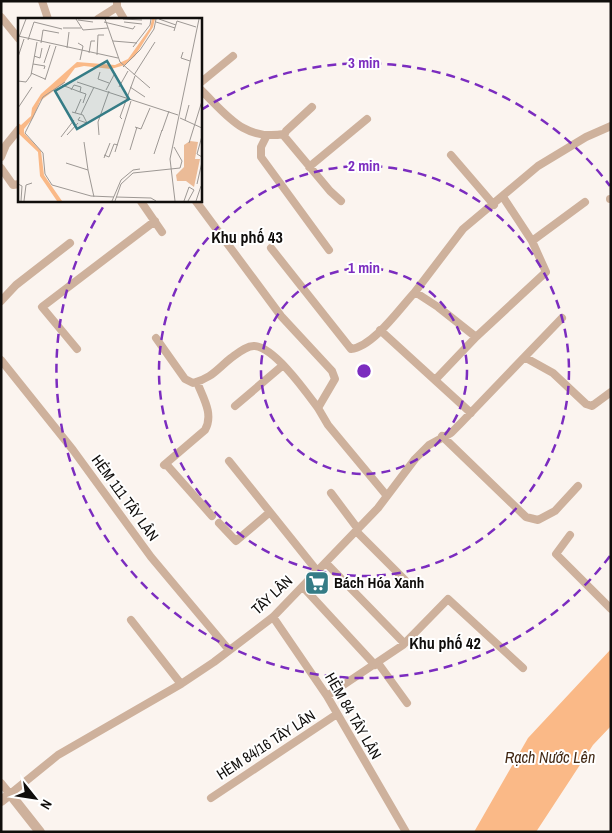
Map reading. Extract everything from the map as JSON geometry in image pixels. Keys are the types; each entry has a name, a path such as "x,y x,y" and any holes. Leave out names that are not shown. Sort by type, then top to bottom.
{"street":[{"path":"42,1 48,18"},
{"path":"99,18 117,4 124,18"},
{"path":"1,17 18,38"},
{"path":"201,81 233,56"},
{"path":"201,90 241,129 266,137 284,134 312,107"},
{"path":"309,167 367,119"},
{"path":"271,248 351,349 363,345 380,330 415,292 463,229 538,166 586,137 611,126"},
{"path":"1,157 6,146 18,130"},
{"path":"284,134 309,167 341,200"},
{"path":"266,137 261,147 261,157 329,250"},
{"path":"451,155 494,204"},
{"path":"1,168 13,185 18,184"},
{"path":"435,380 476,337 546,272 532,241 503,197"},
{"path":"141,201 162,232"},
{"path":"195,201 281,316 332,372 335,379 318,408"},
{"path":"532,241 585,202"},
{"path":"77,349 42,307 154,221"},
{"path":"1,301 16,285 70,243"},
{"path":"415,292 438,307 476,337"},
{"name":"TÂY LÂN","path":"1,801 58,755 181,684 273,617 357,530 387,496 415,459 429,445 442,436 451,433 526,358 562,318"},
{"path":"380,330 471,413"},
{"path":"156,338 185,379 194,383 208,380 230,359 248,347 256,346 269,351 318,408 328,425 387,496"},
{"path":"526,358 553,373 586,404 592,406 611,392"},
{"name":"HẺM 111 TÂY LÂN","path":"1,360 62,436 152,557 229,650"},
{"path":"235,406 282,366"},
{"path":"197,382 209,412 209,423 205,430 165,464 212,516"},
{"path":"442,436 526,517 538,520 555,511 578,486"},
{"path":"229,461 318,572"},
{"path":"331,493 357,530 405,580"},
{"path":"219,523 236,541 270,512"},
{"path":"570,535 556,554 611,609"},
{"path":"326,563 404,643"},
{"path":"303,587 377,664 407,703"},
{"path":"327,696 377,664 404,643 448,599 523,668"},
{"name":"HẺM 84 TÂY LÂN","path":"273,617 327,696 406,832"},
{"path":"131,620 181,684"},
{"name":"HẺM 84/16 TÂY LÂN","path":"211,798 337,714"},
{"path":"1,783 40,832"}],"water":[{"name":"Rạch Nước Lên","path":"611,649 611,726 593,745 536,832 474,832 528,738"}],"place":[{"name":"Bách Hóa Xanh","path":"317,583"}],"district":[{"name":"Khu phố 43","path":"247,237"},
{"name":"Khu phố 42","path":"445,643"}]}
